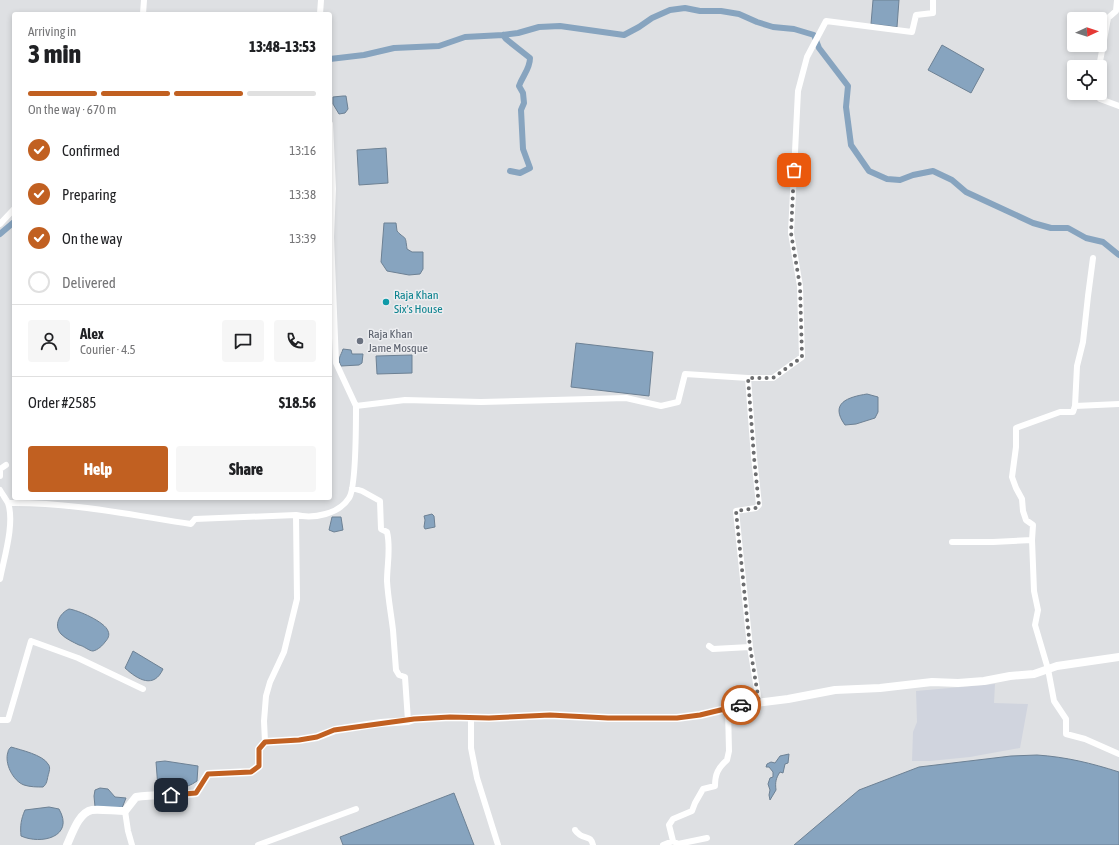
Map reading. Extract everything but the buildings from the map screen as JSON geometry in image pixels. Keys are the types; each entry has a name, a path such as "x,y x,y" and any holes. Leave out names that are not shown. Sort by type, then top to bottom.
{"street":[{"path":"143,12 144,0"},
{"path":"320,12 321,0"},
{"path":"356,406 405,400 481,402 626,398 661,406 678,402 685,374 773,378 802,357 800,286 791,233 798,92 807,56 826,21 912,32 916,15 933,13 934,0"},
{"path":"1100,60 1108,18 1116,10 1117,0"},
{"path":"1103,100 1119,106"},
{"path":"332,167 332,205"},
{"path":"0,224 12,211"},
{"path":"1093,258 1083,342 1077,366 1075,406 1073,412 1060,412 1016,428 1016,447 1012,477 1022,499 1023,511 1026,520 1032,525 1034,591 1038,610 1035,625 1048,669 1054,701 1066,719 1066,734 1085,738 1119,754"},
{"path":"8,504 26,503 99,509 191,524 195,519 296,515 305,517 320,516 334,511 344,504 350,497 352,488 356,406 336,363 332,279"},
{"path":"748,378 759,506 756,508 736,511 750,647 759,702"},
{"path":"1075,406 1119,404"},
{"path":"0,476 0,469 6,465"},
{"path":"352,488 362,491 380,502 380,529 387,532 388,537 389,555 387,579 396,670 399,675 403,675 405,677 408,721"},
{"path":"0,490 8,504 10,520 9,535 0,579"},
{"path":"132,845 125,811 136,797 196,793 208,774 251,772 259,766 259,749 265,742 264,721 266,696 270,682 284,652 297,599 296,515"},
{"path":"952,542 1032,540"},
{"path":"0,720 8,720 31,641 78,658 143,689"},
{"path":"709,646 713,649 750,647"},
{"path":"265,742 299,740 317,737 334,730 414,719 450,717 489,718 550,715 608,718 677,718 700,715 759,702 788,699 835,690 880,688 932,682 958,683 984,681 1010,676 1034,674 1057,666 1119,657"},
{"path":"707,838 678,844 673,840 669,825 673,819 692,811 703,789 715,786 715,777 720,767 727,760 729,751 728,709"},
{"path":"471,717 471,748 477,778 498,845"},
{"path":"258,845 356,808"},
{"path":"67,845 83,815 87,811 94,809 125,811"},
{"path":"575,830 579,835 589,837 592,840 593,845"},
{"path":"663,845 673,840"}],"shaded area":[{"path":"995,684 994,703 1028,704 1020,748 970,757 930,761 912,761 913,732 917,722 916,691"}],"water":[{"path":"873,0 899,0 897,27 871,24"},
{"path":"942,45 984,69 971,93 928,70"},
{"path":"346,96 348,109 345,113 339,114 333,104 333,97"},
{"path":"386,148 388,183 359,185 357,150"},
{"path":"384,223 396,223 397,231 405,238 407,249 412,252 423,252 423,269 420,274 409,275 387,271 381,262"},
{"path":"576,343 653,352 649,396 571,387"},
{"path":"343,349 351,350 352,354 363,354 362,363 359,365 341,366 339,359"},
{"path":"412,355 412,373 377,374 376,356"},
{"path":"867,394 878,397 878,412 875,418 856,424 845,425 839,411 840,406 847,399"},
{"path":"432,514 434,516 435,527 425,529 424,516"},
{"path":"332,517 341,517 343,530 334,532 329,530"},
{"path":"69,609 91,617 106,628 109,632 108,637 100,647 91,651 61,634 58,627 60,616"},
{"path":"133,651 163,669 155,679 150,681 140,679 125,668"},
{"path":"11,747 37,755 48,764 49,771 47,782 43,787 31,787 16,780 10,771 7,761 8,751"},
{"path":"789,754 788,763 785,764 783,773 780,772 778,776 776,790 770,800 770,790 768,784 770,778 773,777 773,772 769,767 766,767 767,764 771,762 775,763 780,756"},
{"path":"1037,755 1078,761 1119,772 1119,845 794,845 859,790 919,767 1011,756"},
{"path":"165,761 198,766 197,781 188,786 173,789 158,788 156,762"},
{"path":"100,788 108,789 115,797 126,798 122,808 95,807 95,790"},
{"path":"454,793 474,845 343,845 340,837"},
{"path":"49,807 59,809 63,819 63,826 59,832 54,836 38,840 21,836 21,823 25,810"}],"waterway":[{"path":"332,59 364,55 394,48 439,46 465,37 518,33 539,27 560,26 624,35 652,18 670,10 685,8 700,11 721,11 739,14 773,27 794,29 814,35 819,48 848,86 846,107 851,145 869,171 887,179 900,180 913,175 933,171 952,180 966,192 1033,223 1051,228 1068,228 1086,238 1103,242 1119,255"},
{"path":"503,35 530,58 528,69 519,86 523,93 524,103 521,110 523,149 530,168 520,173 510,171"},
{"path":"0,234 12,224"}],"way so far":[{"path":"741,705 759,702 750,647 736,511 756,508 759,506 760,502 754,457 748,378 773,378 802,357 800,286 791,233 794,170"}],"place":[{"name":"Raja Khan Six's House","path":"386,302"},
{"name":"Raja Khan Jame Mosque","path":"360,341"}],"route":[{"path":"171,795 196,793 208,774 251,772 256,770 259,766 259,749 265,742 299,740 317,737 334,730 414,719 450,717 489,718 550,715 608,718 677,718 700,715 741,705"}]}
